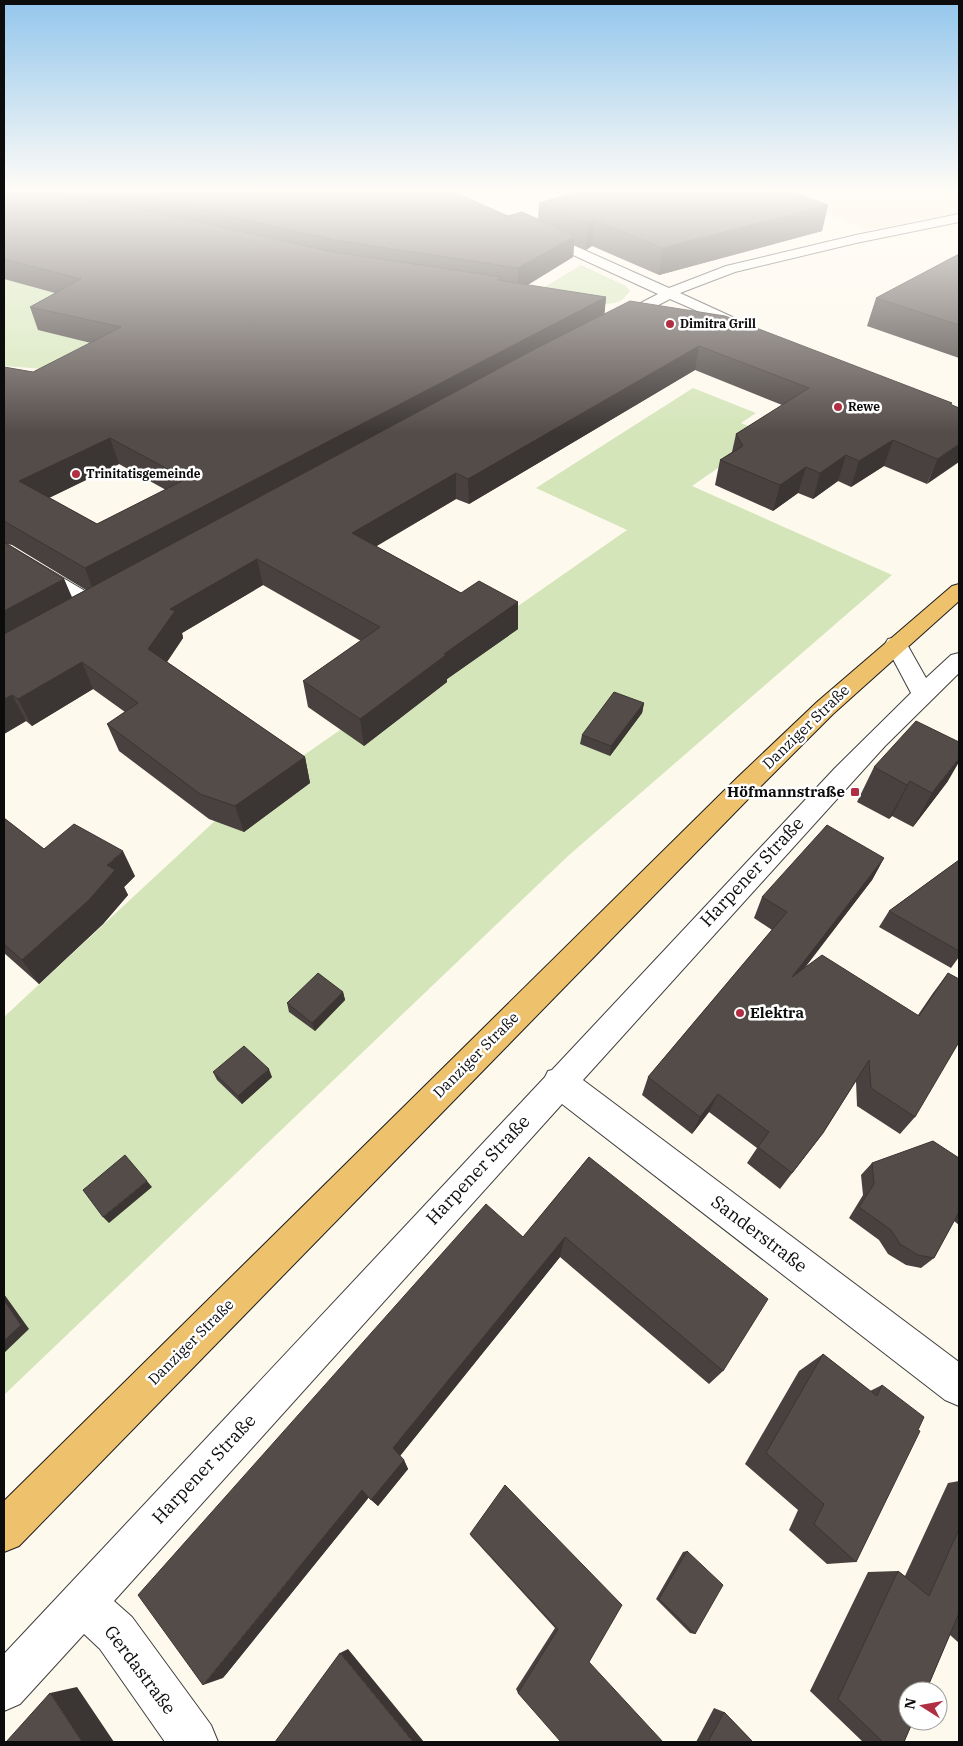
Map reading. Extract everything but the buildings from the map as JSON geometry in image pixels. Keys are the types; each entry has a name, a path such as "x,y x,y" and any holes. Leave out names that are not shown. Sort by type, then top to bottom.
{"main road":[{"name":"Danziger Straße","path":"4,1531 747,784 825,708 959,590"}],"street":[{"path":"617,270 762,336"},
{"path":"596,332 668,294 707,277 728,270"},
{"path":"607,311 629,314"},
{"path":"4,551 94,606"},
{"path":"896,644 923,694"},
{"name":"Harpener Straße","path":"4,1688 850,767 959,660"},
{"name":"Sanderstraße","path":"559,1082 959,1386"},
{"name":"Gerdastraße","path":"82,1602 116,1633 194,1742"}],"green space":[{"path":"4,270 80,270 205,326 97,373 4,366"},
{"path":"572,270 593,270 626,286 630,291 622,300 604,304 579,302 535,293"},
{"path":"693,388 756,413 741,423 767,434 692,486 892,575 568,856 4,1395 4,1017 231,806 627,530 536,488"}],"place":[{"name":"Dimitra Grill","path":"670,324"},
{"name":"Rewe","path":"838,407"},
{"name":"Trinitatisgemeinde","path":"76,474"},
{"name":"Höfmannstraße","path":"855,792"},
{"name":"Elektra","path":"740,1013"}]}
